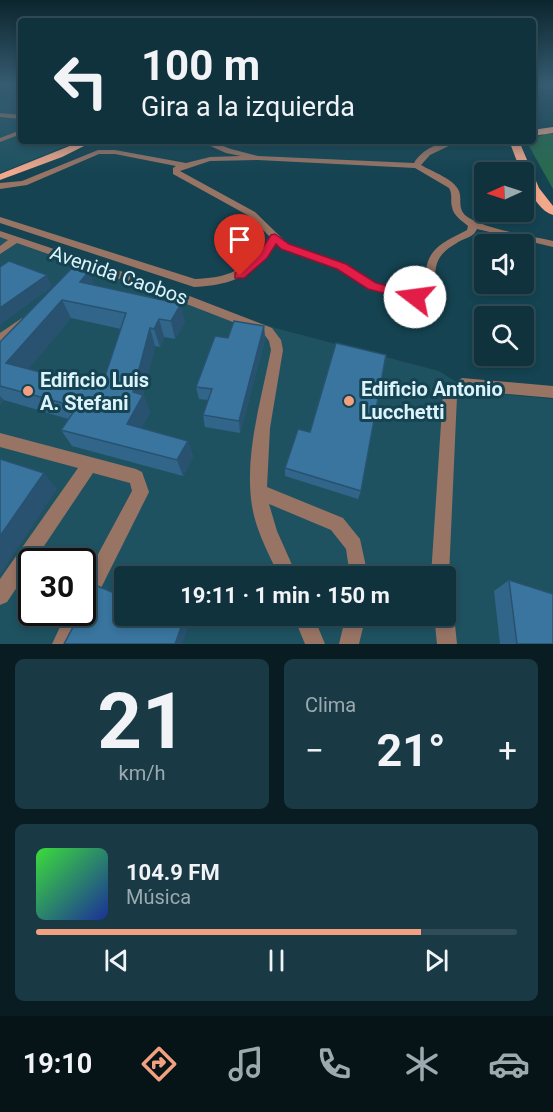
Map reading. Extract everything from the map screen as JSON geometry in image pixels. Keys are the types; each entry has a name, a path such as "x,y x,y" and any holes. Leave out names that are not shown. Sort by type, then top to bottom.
{"main road":[{"path":"536,124 551,127"},
{"path":"536,132 551,127"},
{"path":"0,177 83,144"},
{"path":"518,144 524,162"},
{"path":"534,178 553,199"},
{"path":"534,189 553,212"}],"street":[{"path":"0,115 18,117"},
{"path":"0,140 18,133"},
{"path":"210,144 258,158"},
{"path":"417,166 419,159 444,144"},
{"path":"0,186 24,183 98,152 115,152 186,165"},
{"path":"473,225 471,232 438,248 431,260 430,301 372,286 341,267 285,247 252,214 176,172 177,168 210,159 258,158 417,166 452,186 456,193 456,208 462,217 473,225 553,244"},
{"path":"0,220 194,282 218,283 240,276 263,256 275,237"},
{"name":"Avenida Caobos","path":"0,234 86,269 219,311 268,331 275,340 277,350 259,462 260,492 262,510 284,566"},
{"path":"0,251 16,239"},
{"path":"0,340 27,318"},
{"path":"439,566 450,393 462,384 553,392"},
{"path":"0,440 136,477 141,492 96,577"},
{"path":"0,595 90,464"},
{"path":"260,492 337,524 354,545 357,566"},
{"path":"62,644 71,626"},
{"path":"308,626 315,644"},
{"path":"349,644 353,626"},
{"path":"445,626 447,644"}],"shaded area":[{"path":"0,113 18,113 18,144 71,144 0,173"},
{"path":"0,232 275,328 439,371 470,391 553,399 553,644 0,644"}],"green space":[{"path":"553,134 553,189 529,146 529,144 536,144 536,138"}],"building":[{"path":"9,261 47,275 0,308 0,267"},
{"path":"71,269 89,271 80,282 181,304 171,321 159,319 154,329 150,328 133,392 143,395 127,424 188,441 177,460 61,430 77,407 0,386 0,342","holes":["62,300 126,313 101,388 6,363"]},
{"path":"234,321 264,326 239,421 203,415 212,389 196,387 215,336 228,338"},
{"name":"Edificio Antonio Lucchetti","path":"336,343 386,355 361,491 285,468 298,429 310,432"},
{"path":"0,459 44,473 0,536"},
{"path":"509,580 553,594 553,644 517,644"},
{"path":"96,585 114,593 114,626 181,626 175,644 64,644 74,626 96,626"}],"place":[{"name":"Edificio Luis A. Stefani","path":"28,391"},
{"name":"Edificio Antonio Lucchetti","path":"349,401"}],"route":[{"path":"240,276 263,256 275,237 285,247 341,267 372,286 415,297"}]}
